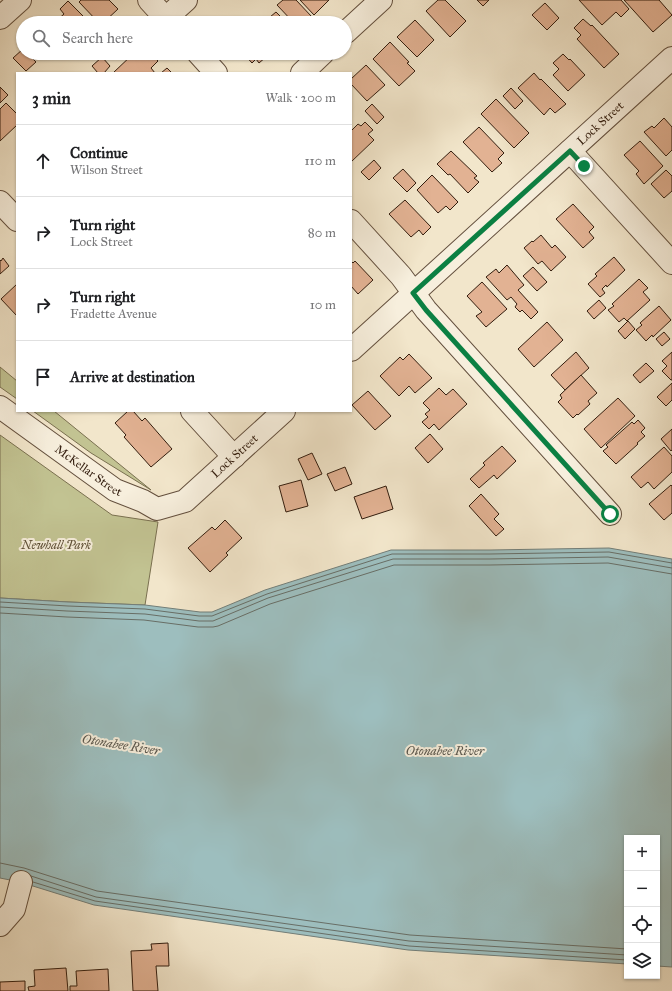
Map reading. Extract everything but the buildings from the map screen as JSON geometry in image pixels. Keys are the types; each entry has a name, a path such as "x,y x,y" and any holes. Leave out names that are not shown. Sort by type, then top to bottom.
{"street":[{"path":"0,18 20,0"},
{"path":"149,0 163,16"},
{"path":"172,16 186,0"},
{"path":"352,27 381,0"},
{"name":"Lock Street","path":"352,349 672,58"},
{"path":"204,60 215,72"},
{"path":"303,72 316,60"},
{"path":"570,151 672,263"},
{"path":"0,202 16,219"},
{"path":"352,221 401,276 426,310 610,514"},
{"name":"McKellar Street","path":"0,407 115,490 157,509 186,501"},
{"path":"193,412 234,457"},
{"name":"Lock Street","path":"186,501 283,412"},
{"path":"0,925 14,909 21,882"}],"green space":[{"path":"0,367 16,380 16,398 0,387"},
{"path":"34,412 55,412 151,490 91,453"},
{"name":"Newhall Park","path":"0,435 112,515 158,522 145,605 0,598"}],"water":[{"name":"Otonabee River","path":"609,548 672,559 672,967 660,966 660,835 624,835 624,964 408,950 94,905 20,882 0,878 0,598 145,605 200,612 212,612 265,590 391,550"}],"route":[{"path":"584,166 570,151 413,293 426,310 610,514"}]}
